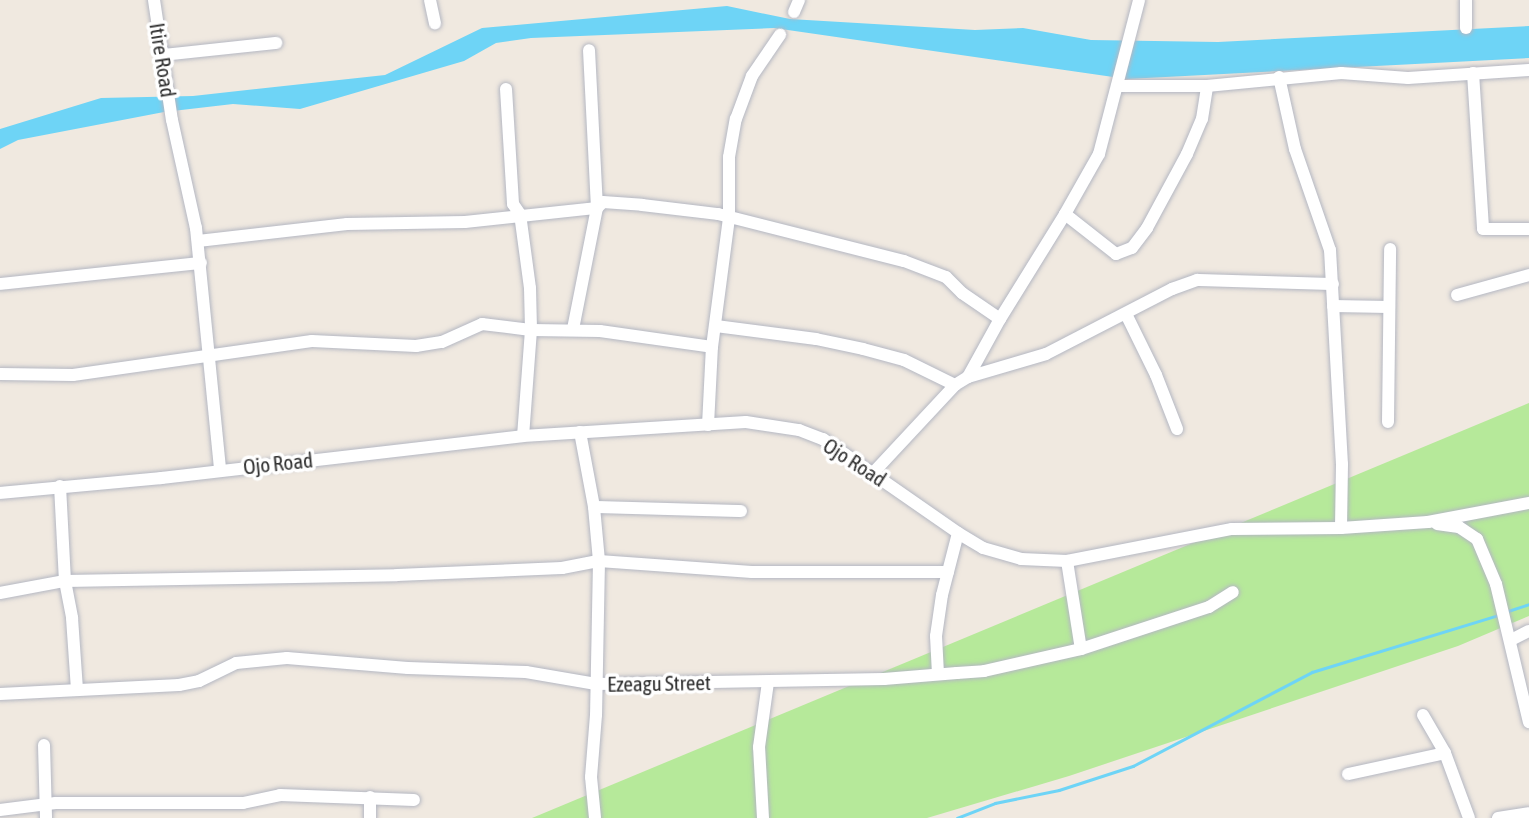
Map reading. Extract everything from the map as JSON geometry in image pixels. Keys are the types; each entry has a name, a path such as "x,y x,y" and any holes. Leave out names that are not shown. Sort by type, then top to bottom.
{"street":[{"name":"Itire Road","path":"154,0 172,121 198,241 220,470"},
{"path":"430,0 435,23"},
{"path":"968,377 1099,154 1139,0"},
{"path":"1466,0 1466,28"},
{"path":"708,425 712,347 729,218 729,157 739,102 752,76 780,36"},
{"path":"163,55 276,43"},
{"path":"573,329 597,208 589,50"},
{"path":"1119,85 1207,86 1341,73 1408,78 1529,71"},
{"path":"1473,74 1478,185 1483,229 1529,229"},
{"path":"1279,77 1295,149 1330,250 1342,464 1341,528"},
{"path":"1065,214 1116,254 1132,248 1147,228 1186,154 1202,119 1207,86"},
{"path":"506,89 513,204 520,214 530,288 531,330 523,436"},
{"path":"198,241 347,224 418,225 597,208 603,202 614,202 708,212 926,269 946,277 962,293 1000,319"},
{"path":"1388,422 1390,248"},
{"path":"0,284 201,263"},
{"path":"1457,295 1529,275"},
{"path":"873,473 955,384 968,377 1046,354 1196,280 1333,284"},
{"path":"1333,306 1389,307"},
{"path":"1126,314 1156,375 1177,429"},
{"path":"0,374 73,375 312,341 416,346 442,342 482,324 531,330 573,329 712,347"},
{"path":"716,326 816,339 863,349 904,360 955,384"},
{"name":"Ojo Road","path":"0,493 161,478 523,436 746,422 799,430 823,439 958,533 1006,557 1067,561 1232,529 1341,528 1428,522"},
{"path":"580,432 599,561 592,777 595,818"},
{"path":"60,486 65,581 72,618 77,689"},
{"path":"1428,522 1529,503"},
{"path":"593,507 741,511"},
{"path":"1428,522 1459,527 1477,539 1496,584 1529,722"},
{"path":"938,674 936,636 958,533"},
{"path":"0,593 65,581 397,575 562,568 599,561 752,572 948,572"},
{"path":"1067,561 1081,649"},
{"name":"Ezeagu Street","path":"0,694 179,685 199,681 236,663 287,659 408,668 526,672 596,684 884,679 984,671 1081,649 1209,607 1233,592"},
{"path":"1510,638 1529,631"},
{"path":"763,818 759,747 768,682"},
{"path":"1423,715 1445,753 1469,818"},
{"path":"44,745 46,818"},
{"path":"1348,774 1445,753"},
{"path":"0,810 46,804 243,803 279,795 414,800"},
{"path":"370,797 370,818"},
{"path":"1499,818 1529,813"}],"green space":[{"path":"1529,403 1529,616 1458,646 1069,776 927,818 532,818"}],"water":[{"path":"727,6 790,19 975,30 1023,28 1091,40 1218,42 1529,26 1529,58 1127,79 774,28 531,38 496,43 464,61 300,109 233,104 164,112 18,140 0,149 0,129 101,98 193,96 385,75 482,28"}],"waterway":[{"path":"1508,611 1529,604"},
{"path":"957,818 995,803 1059,790 1133,766 1312,672 1498,615"}]}
